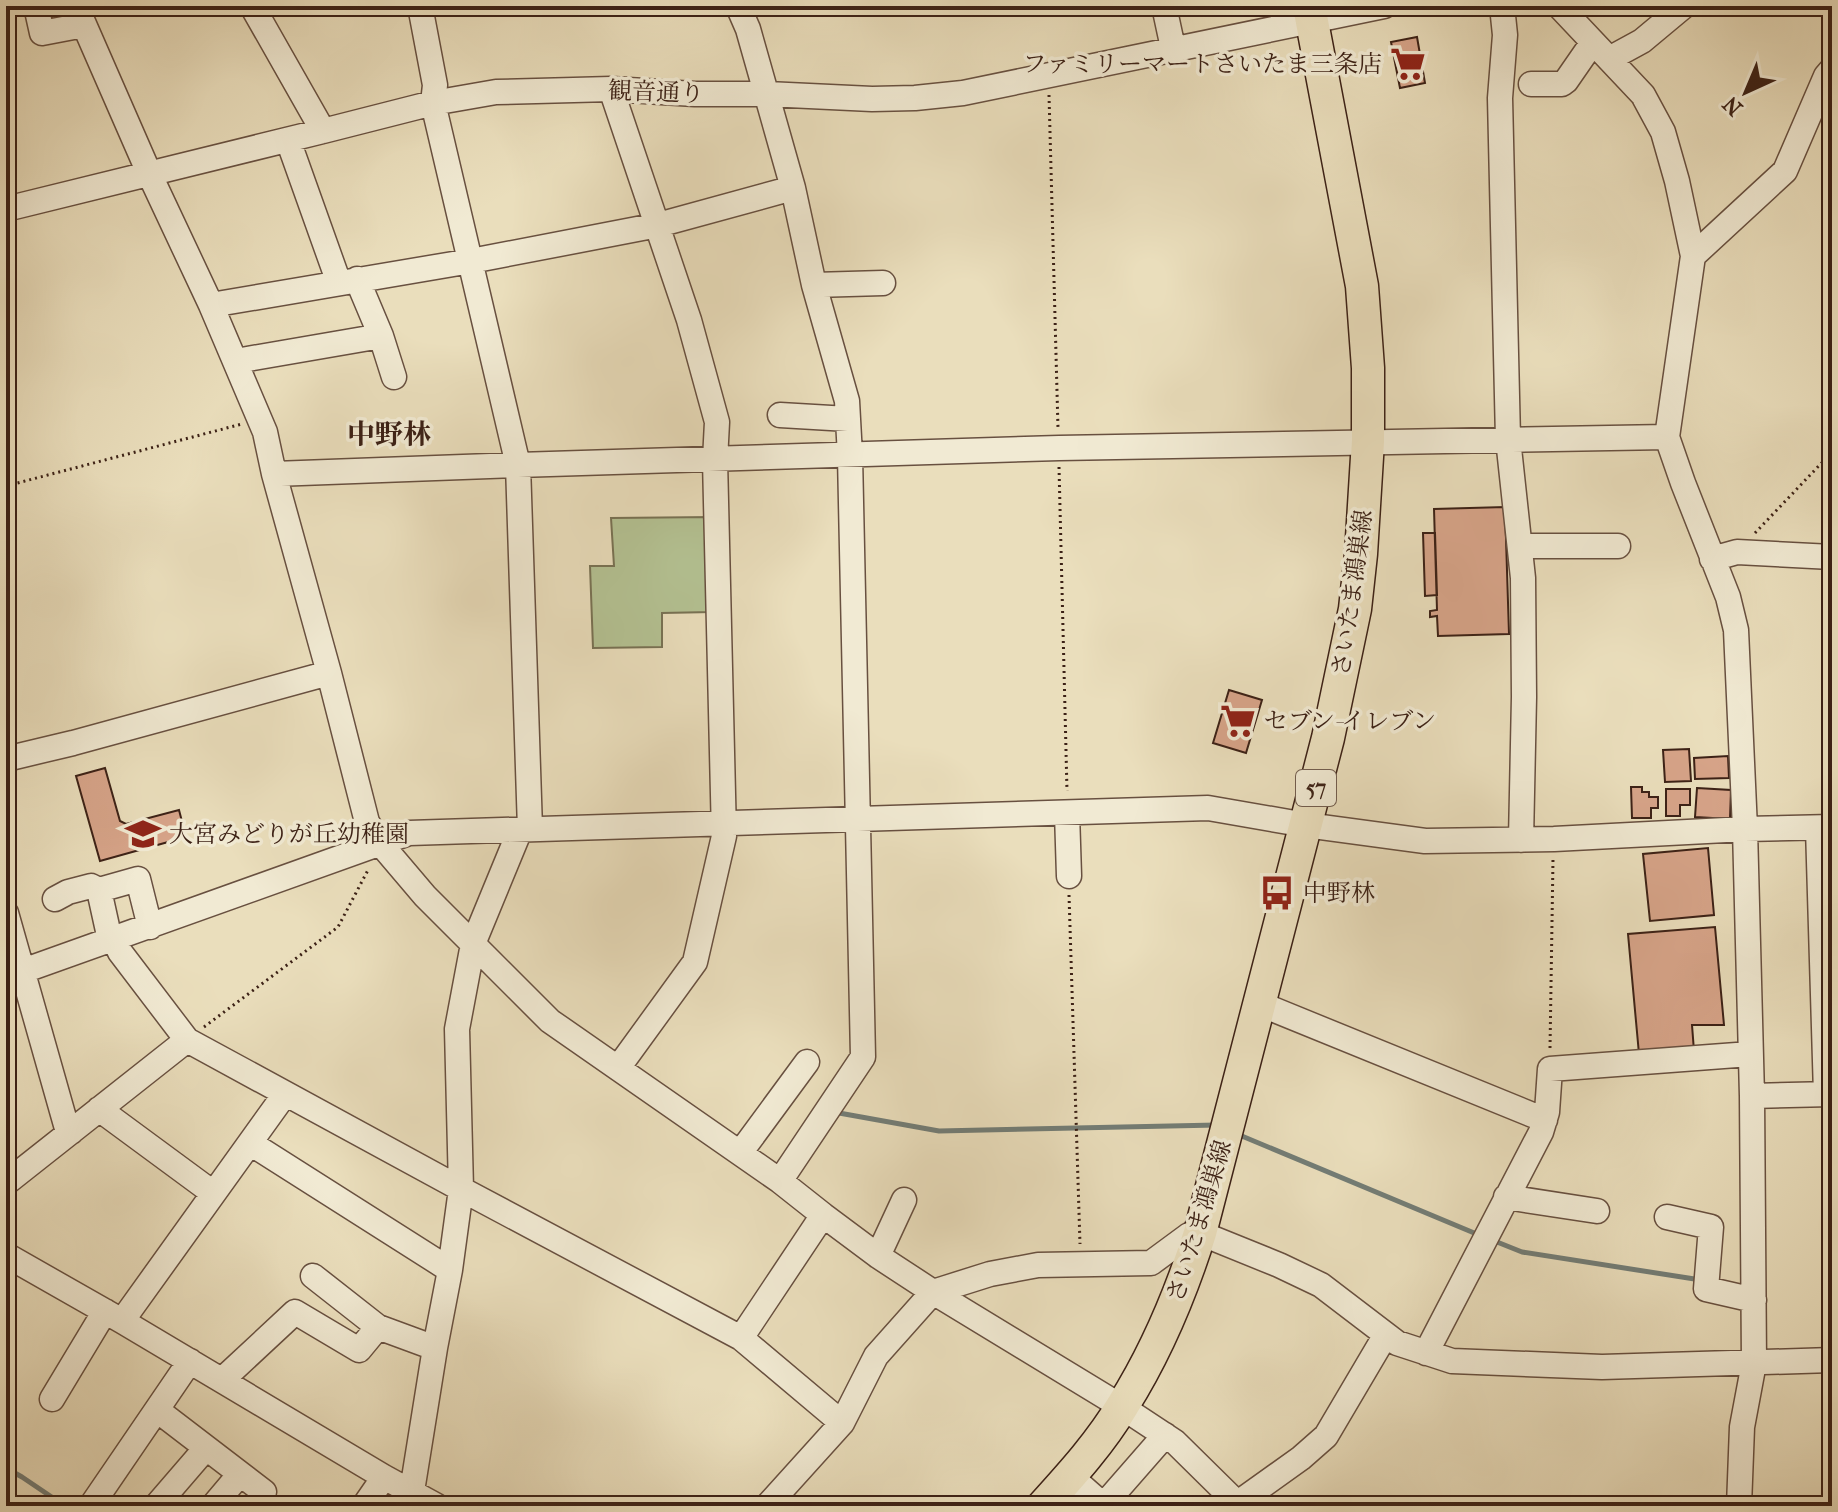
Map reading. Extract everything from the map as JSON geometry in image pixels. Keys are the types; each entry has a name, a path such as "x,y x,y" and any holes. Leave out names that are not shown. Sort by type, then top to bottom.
{"main road":[{"name":"さいたま鴻巣線","path":"1043,1506 1122,1407 1152,1355 1186,1277 1306,825 1355,609 1368,441 1368,368 1362,286 1311,13"}],"street":[{"path":"36,6 42,33 80,15 260,419 373,845 550,1021 780,1181 878,1256 1175,1442 1239,1504 1326,1436 1385,1336"},
{"path":"252,6 323,131"},
{"path":"412,1491 461,1189 457,1029 473,944 525,830 518,465 433,103 435,85 420,6"},
{"path":"738,6 748,29 793,188 814,285 847,401 850,456 863,1057 780,1181"},
{"path":"1164,6 1173,48"},
{"name":"観音通り","path":"6,209 433,103 496,92 611,89 695,94 915,98 1003,86 1311,13 1384,6"},
{"path":"1502,6 1505,35 1500,98 1508,439 1523,578 1521,840"},
{"path":"1559,6 1643,95 1663,132 1693,256 1667,437 1728,597 1736,630 1745,829 1754,1300 1754,1363 1742,1427 1742,1505"},
{"path":"1531,84 1562,84 1601,51 1642,41 1684,6"},
{"path":"1693,256 1785,171 1826,76 1832,69"},
{"path":"611,89 689,320 717,422 715,460 724,823 724,836 695,962 618,1068"},
{"path":"288,140 348,281 381,336 394,377"},
{"path":"211,305 471,261 658,225 793,188"},
{"path":"814,285 883,283"},
{"path":"236,361 381,336"},
{"path":"780,415 848,419"},
{"path":"274,474 1059,448 1667,437"},
{"path":"1520,546 1618,546"},
{"path":"1712,559 1737,552 1832,557"},
{"path":"6,759 329,673"},
{"path":"14,974 409,833 1208,808 1425,841 1825,828 1829,1094 1752,1096"},
{"path":"1067,813 1069,876"},
{"path":"55,899 91,886 99,890 138,879 150,927"},
{"path":"99,890 112,939 187,1040 741,1338 842,1423"},
{"path":"6,913 14,974 71,1132"},
{"path":"1260,1004 1545,1120"},
{"path":"6,1183 187,1040"},
{"path":"1426,1353 1541,1132 1550,1090 1550,1069 1750,1054"},
{"path":"740,1153 807,1062"},
{"path":"52,1399 113,1316 213,1193 285,1094"},
{"path":"99,1109 213,1193"},
{"path":"250,1143 450,1270"},
{"path":"1506,1197 1597,1211"},
{"path":"878,1256 904,1200"},
{"path":"741,1338 823,1215"},
{"path":"1667,1217 1711,1227 1706,1289 1754,1300"},
{"path":"767,1506 842,1423 876,1356 933,1292 990,1274 1038,1265 1151,1263 1189,1235 1200,1233 1321,1285 1397,1343 1452,1361 1602,1367 1832,1360"},
{"path":"7,1259 113,1316 437,1506"},
{"path":"313,1276 378,1327 435,1348"},
{"path":"222,1380 295,1312 359,1350 378,1327"},
{"path":"91,1506 190,1361"},
{"path":"157,1410 264,1492"},
{"path":"1070,1476 1103,1506 1165,1435"},
{"path":"156,1506 206,1448"},
{"path":"213,1506 240,1474"},
{"path":"364,1506 384,1477"}],"path":[{"path":"6,486 260,419"},
{"path":"1737,552 1832,452"},
{"path":"1550,1069 1554,839"},
{"path":"187,1040 338,927 372,862 373,845"},
{"path":"1069,876 1081,1265"}],"green space":[{"path":"712,517 712,612 662,613 662,647 593,648 590,566 614,566 611,518"}],"building":[{"path":"1417,37 1425,83 1400,88 1391,42"},
{"path":"1505,507 1509,634 1438,636 1437,616 1430,617 1430,611 1437,610 1434,509"},
{"path":"1423,533 1435,533 1437,595 1425,596"},
{"path":"1229,690 1262,700 1246,753 1213,743"},
{"path":"1689,749 1691,781 1665,782 1663,750"},
{"path":"1728,756 1729,778 1695,779 1694,758"},
{"path":"105,768 120,821 126,824 179,810 186,837 100,861 76,776"},
{"path":"1631,787 1642,787 1642,792 1649,792 1649,797 1658,797 1658,808 1651,808 1651,818 1632,818"},
{"path":"1697,788 1731,790 1730,819 1695,817"},
{"path":"1666,789 1690,789 1690,805 1680,805 1680,816 1666,816"},
{"path":"1708,848 1714,915 1650,921 1643,854"},
{"path":"1715,927 1724,1025 1692,1025 1694,1051 1639,1054 1628,934"}],"waterway":[{"path":"6,886 12,908"},
{"path":"839,1113 939,1131 1217,1125"},
{"path":"1237,1134 1479,1235"},
{"path":"1492,1240 1522,1252 1701,1280"},
{"path":"6,1468 65,1506"}],"place":[{"name":"ファミリーマートさいたま三条店","path":"1408,64"},
{"name":"セブン-イレブン","path":"1238,721"},
{"name":"大宮みどりが丘幼稚園","path":"143,834"},
{"name":"中野林","path":"1277,893"}],"district":[{"name":"中野林","path":"389,434"}]}
